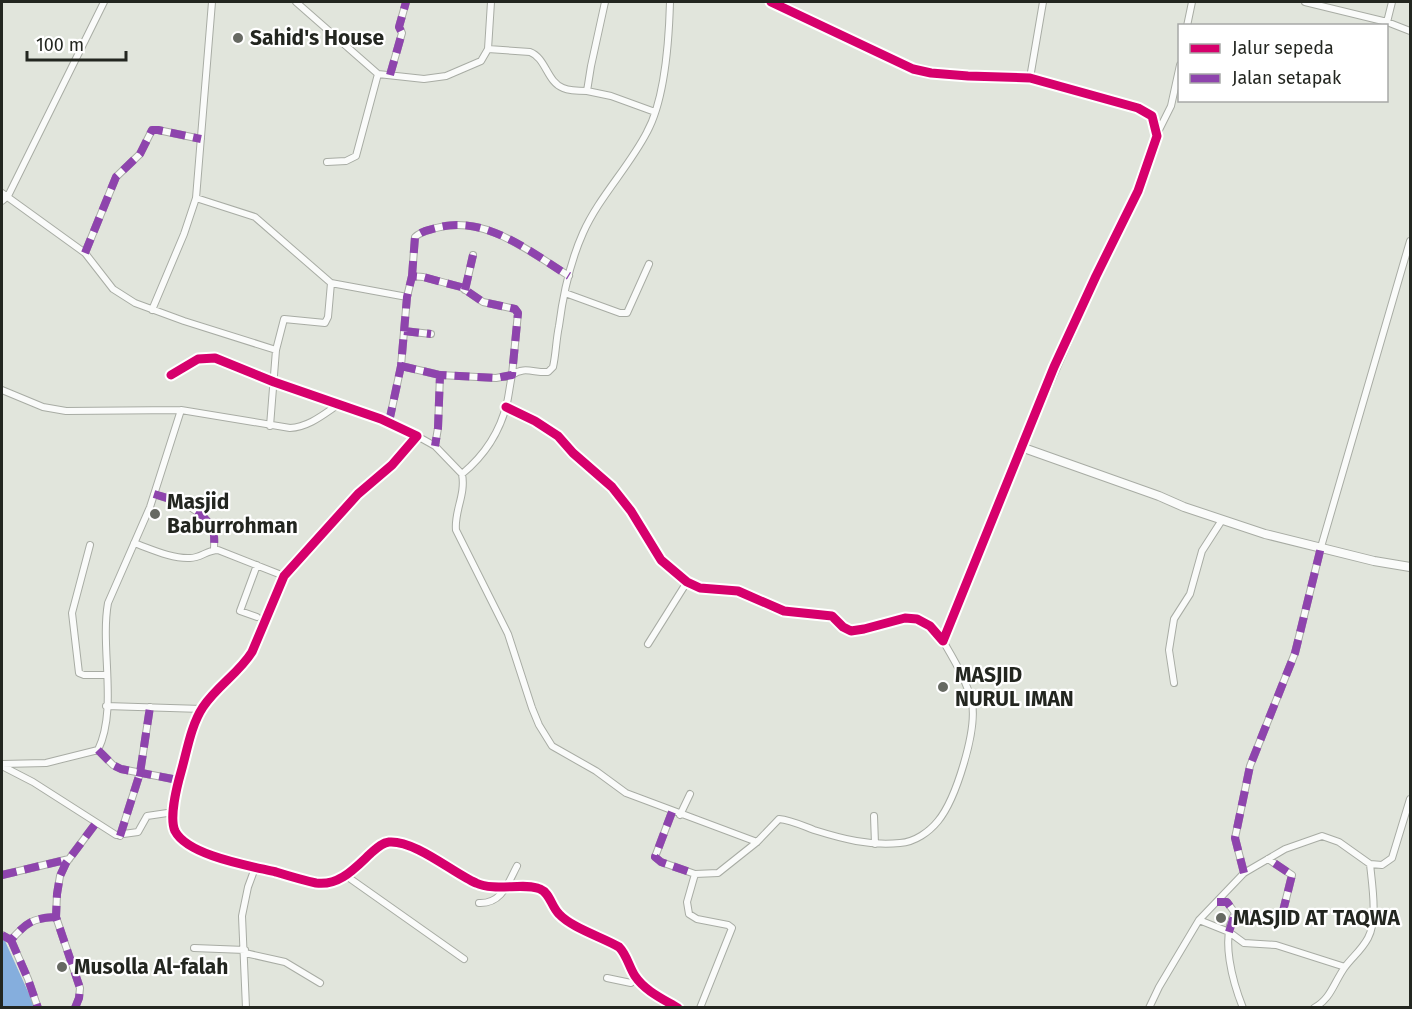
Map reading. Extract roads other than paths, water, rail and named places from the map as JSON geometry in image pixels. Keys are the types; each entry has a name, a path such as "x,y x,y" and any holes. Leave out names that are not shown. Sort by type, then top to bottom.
{"street":[{"path":"2,201 104,2"},
{"path":"152,310 184,234 196,198 212,2"},
{"path":"296,2 378,74 424,79 446,76 482,61 488,49 491,2"},
{"path":"390,75 402,33 399,27 406,2"},
{"path":"587,91 605,2"},
{"path":"401,366 440,375 496,378 512,375 518,371 548,372 553,368 569,276 587,225 647,134 655,112 668,48 670,2"},
{"path":"771,2 913,69 931,74 1030,78 1138,108 1152,116 1168,115"},
{"path":"1030,78 1043,2"},
{"path":"1187,24 1192,2"},
{"path":"1305,2 1326,4 1410,31"},
{"path":"1387,22 1392,2"},
{"path":"488,49 536,54 555,83 561,88 611,96 655,112"},
{"path":"944,641 1021,447 1096,276 1138,191 1157,134 1168,115 1178,70"},
{"path":"327,162 346,161 356,156 378,74"},
{"path":"1152,116 1157,134"},
{"path":"85,253 116,177 140,154 152,130 201,139"},
{"path":"4,194 85,253 112,290 152,310 276,350"},
{"path":"196,198 255,217 332,283 407,297"},
{"path":"389,422 401,366 415,237 419,233 450,224 481,227 520,246 569,276"},
{"path":"1244,873 1235,838 1250,766 1295,653 1321,547 1410,241"},
{"path":"465,290 473,255"},
{"path":"565,293 620,313 627,313 650,264"},
{"path":"412,276 461,287 483,302 518,311 512,375 506,407 496,434 487,448 479,459 462,474"},
{"path":"270,426 276,350 284,319 325,322 332,283"},
{"path":"404,332 431,334"},
{"path":"171,375 192,361 210,357 389,422 435,446 462,474 462,498 456,530 508,634 532,708 548,739 558,751 596,771 626,793 757,842"},
{"path":"435,446 440,375"},
{"path":"2,390 43,408 54,410 181,410 270,426 298,428 312,423 339,404"},
{"path":"506,407 558,436 573,453 612,487 631,511 662,561 687,582 700,588 738,591 784,611 832,616 850,631 905,618 917,619 930,626 944,641 959,669 972,704 972,729 965,757 945,810 930,829 912,841 875,844 846,840 782,819 776,821 757,842 718,873 694,874 661,862 655,857 672,812"},
{"path":"98,750 104,735 106,706 108,603 154,494 181,410"},
{"path":"417,436 392,465 358,494 284,576 246,662 211,696 202,709 178,780 174,812 176,832 190,844 220,859 324,884 339,880 384,843 397,843 426,854 478,884 506,887 532,886 542,890 558,914 565,919 619,947 624,952 636,978 651,992 678,1008"},
{"path":"1021,447 1265,534 1374,561 1410,567"},
{"path":"154,494 182,503 205,517 214,533 214,550"},
{"path":"1174,682 1169,650 1174,619 1190,594 1202,551 1222,520"},
{"path":"134,543 164,553 190,558 205,551 214,550 284,576"},
{"path":"90,545 73,605 72,626 79,673 107,675"},
{"path":"257,565 240,611 257,617"},
{"path":"648,644 687,582"},
{"path":"106,706 202,709"},
{"path":"120,836 140,773 150,707"},
{"path":"98,750 113,765 178,780"},
{"path":"2,765 30,765 59,761 98,750"},
{"path":"2,765 25,777 113,835 120,836 138,832 147,816 174,812"},
{"path":"25,777 30,765"},
{"path":"680,815 690,794"},
{"path":"1149,1008 1199,920 1244,873 1297,843 1322,836 1339,842 1370,864 1382,865 1392,858 1410,800"},
{"path":"874,816 875,844"},
{"path":"75,1008 80,998 80,988 56,917 59,883 69,859 96,823"},
{"path":"2,875 69,859"},
{"path":"1216,902 1227,902 1235,913 1269,918 1282,915 1292,875 1268,859"},
{"path":"1314,1008 1330,994 1345,967 1356,957 1370,936 1374,902 1370,864"},
{"path":"479,903 492,902 506,887 517,866"},
{"path":"246,1008 242,916 255,868"},
{"path":"694,874 687,902 689,914 697,919 732,928 700,1008"},
{"path":"345,875 464,958"},
{"path":"1235,913 1228,932 1231,973 1243,1008"},
{"path":"10,940 37,918 56,917"},
{"path":"1199,920 1228,932 1244,943 1276,945 1345,967"},
{"path":"2,935 10,940 38,1008"},
{"path":"194,948 245,951 285,962 320,983"},
{"path":"607,978 631,983 636,978"}],"water":[{"path":"2,937 5,941 35,1007 2,1007"}],"place":[{"name":"Sahid's House","path":"238,38"},
{"name":"Masjid Baburrohman","path":"155,514"},
{"name":"MASJID NURUL IMAN","path":"943,687"},
{"name":"MASJID AT TAQWA","path":"1221,918"},
{"name":"Musolla Al-falah","path":"62,967"}]}
